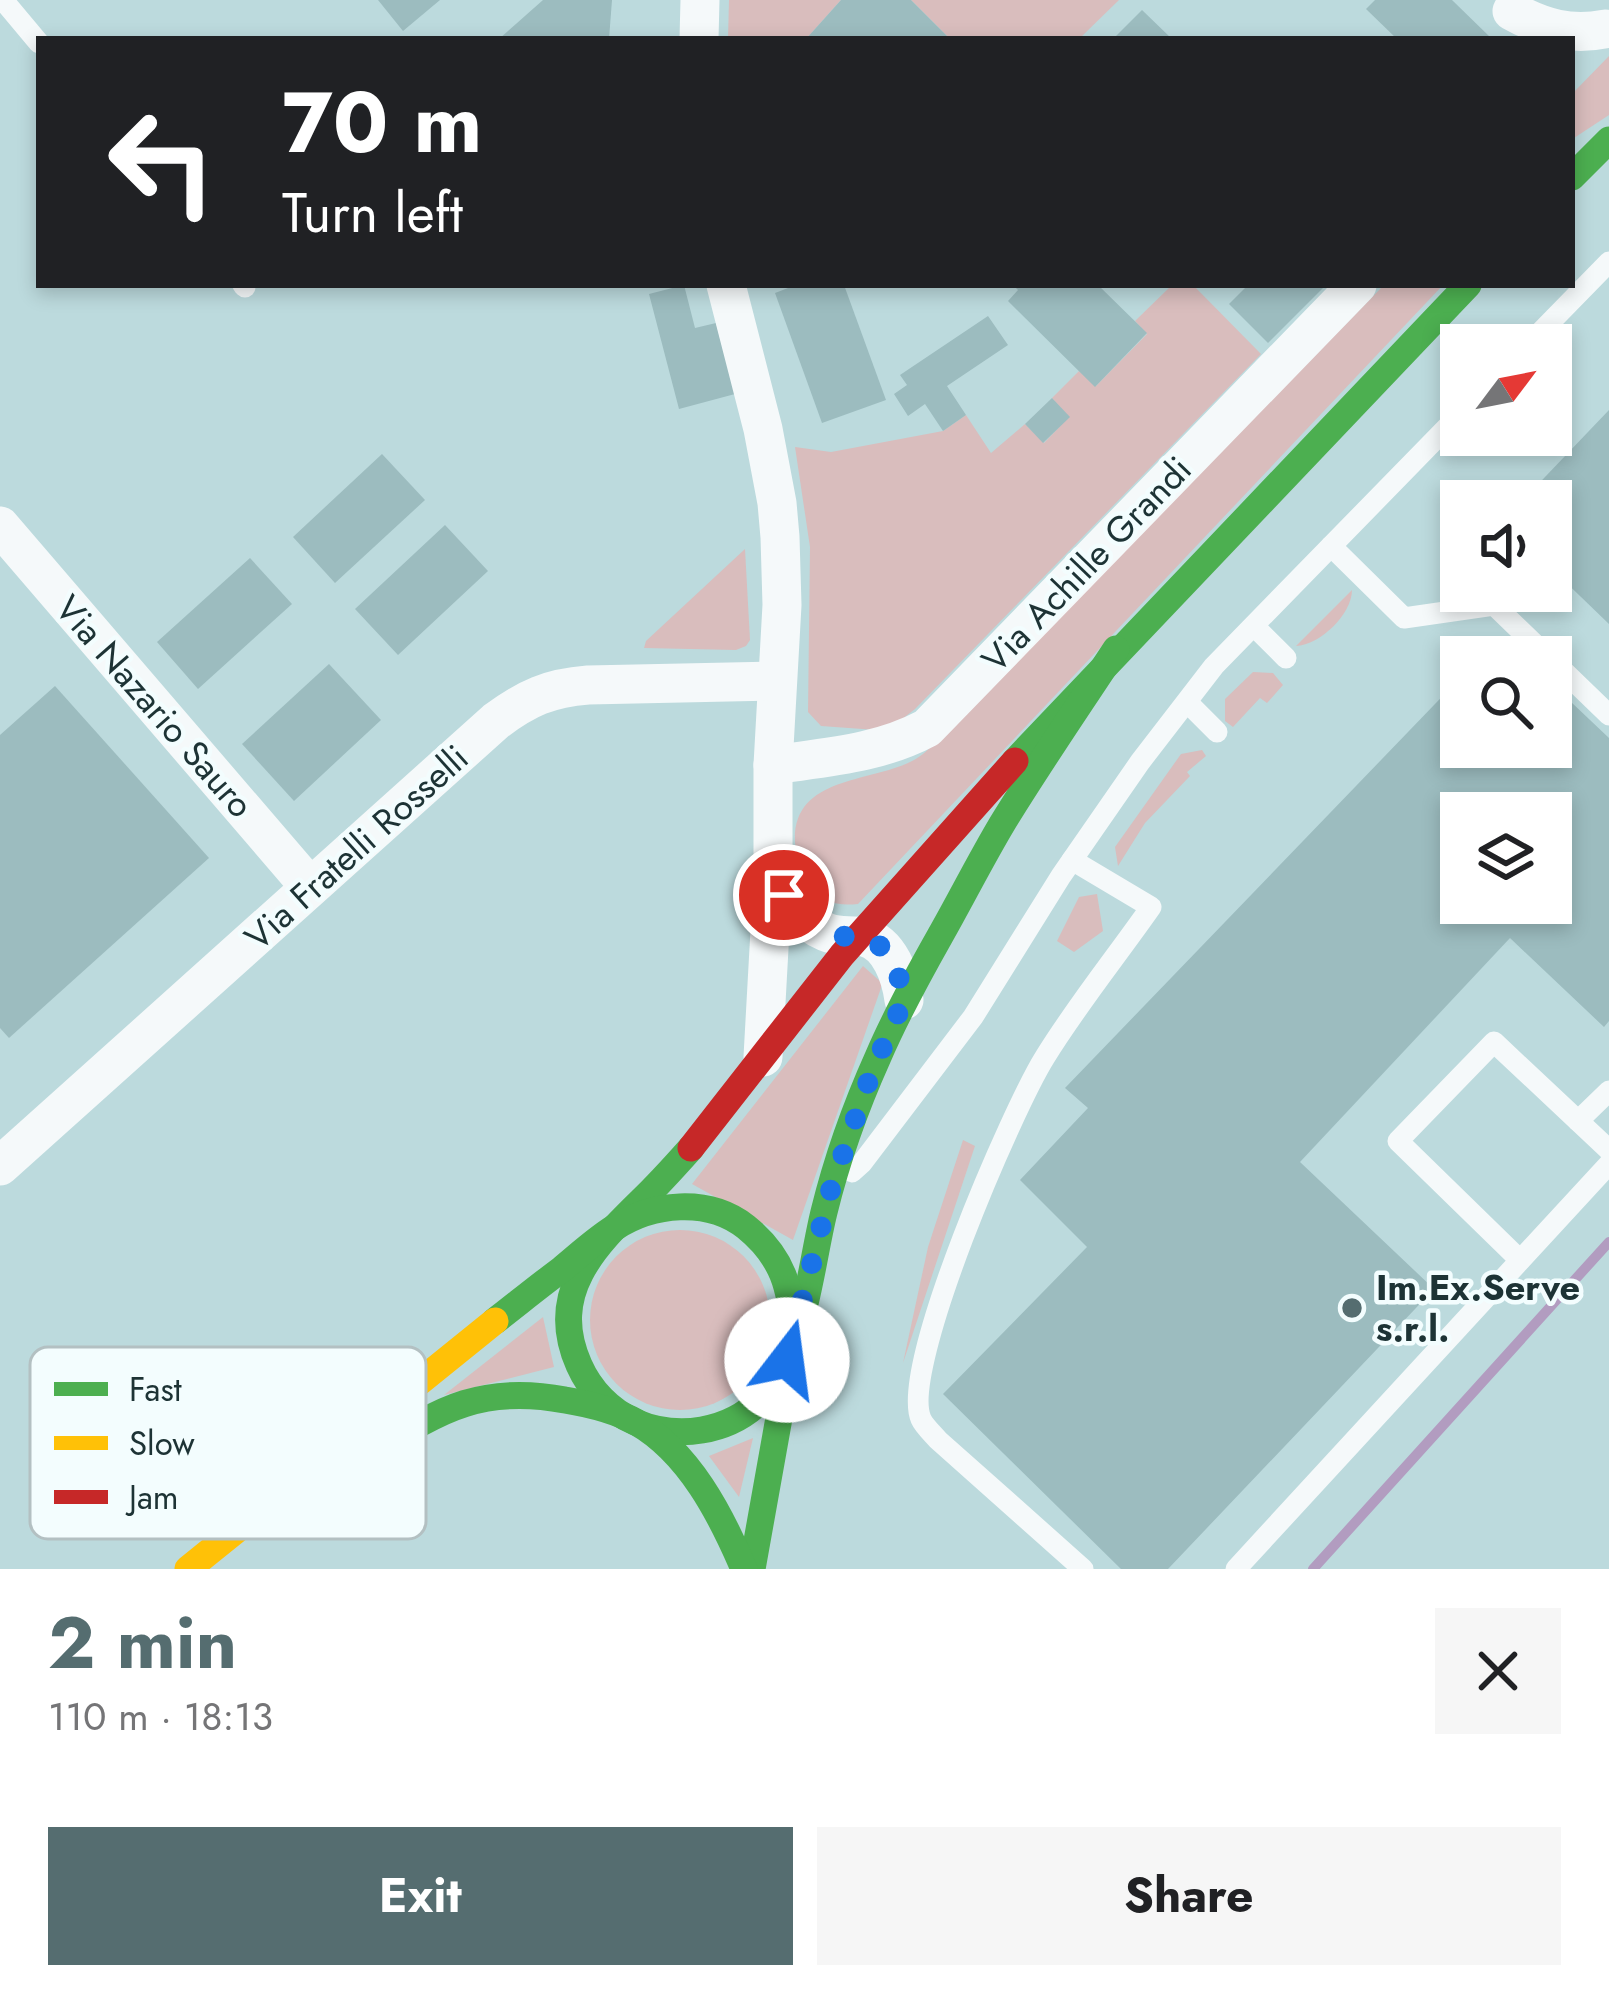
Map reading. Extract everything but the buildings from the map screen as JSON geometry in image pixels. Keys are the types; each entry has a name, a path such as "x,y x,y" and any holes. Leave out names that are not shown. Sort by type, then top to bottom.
{"main road":[{"path":"1575,172 1609,140"},
{"path":"748,1569 706,1494 667,1449 638,1423 611,1408 579,1366 570,1337 569,1306 589,1254 682,1158 856,937 1116,650 1465,288"},
{"path":"748,1569 793,1342 830,1192 872,1071 904,1000 1000,827 1116,650"},
{"path":"426,1376 610,1232 640,1214 674,1206 709,1209 742,1223 771,1249 788,1280 795,1315 793,1342 782,1372 758,1403 712,1428 663,1431 572,1400 537,1395 491,1396 460,1404 426,1422"},
{"path":"188,1569 225,1539"}],"street":[{"path":"699,36 700,0"},
{"path":"1514,17 1584,34 1607,27"},
{"path":"1575,61 1607,27"},
{"path":"726,288 777,503 782,605 763,1057"},
{"name":"Via Achille Grandi","path":"773,765 877,749 927,728 1354,288"},
{"name":"Via Nazario Sauro","path":"0,526 310,887"},
{"name":"Via Fratelli Rosselli","path":"0,1166 521,702 564,687 588,685 777,681"},
{"path":"773,876 804,919 836,935 872,940 898,975 904,1000"}],"lane":[{"path":"3,0 36,39"},
{"path":"1548,324 1609,262"},
{"path":"830,1192 862,1163 973,1018 1072,860 1214,666 1440,434"},
{"path":"1331,546 1404,618 1494,605 1527,636"},
{"path":"1253,626 1286,658"},
{"path":"1572,680 1609,716"},
{"path":"1187,702 1217,732"},
{"path":"1072,860 1151,907 1043,1059 988,1171 934,1319 920,1389 920,1417 938,1440 1083,1569"},
{"path":"1520,1260 1398,1141 1494,1042 1609,1150"},
{"path":"1578,1121 1609,1091"},
{"path":"1236,1569 1609,1164"}],"shaded area":[{"path":"729,0 841,0 809,36 728,36"},
{"path":"911,0 1119,0 1082,36 947,36"},
{"path":"1609,56 1609,115 1575,137 1575,91"},
{"path":"1169,288 1196,288 1261,354 915,709 876,730 821,726 808,712 810,547 795,447 831,452 943,431 966,415 991,453 1025,424 1044,443 1069,417 1052,398 1079,371 1096,386 1147,334 1135,321"},
{"path":"1381,288 1440,288 858,904 831,902 820,896 807,881 795,842 798,820 807,804 838,784 914,760 936,743"},
{"path":"745,549 750,640 746,646 736,650 644,648 646,641"},
{"path":"1352,590 1347,609 1333,627 1296,646"},
{"path":"1253,672 1273,673 1283,685 1267,703 1260,698 1233,727 1225,721 1225,699"},
{"path":"1202,750 1206,756 1145,823 1118,866 1115,847 1181,754"},
{"path":"1097,894 1103,931 1074,952 1057,941 1079,897"},
{"path":"863,966 881,982 881,988 793,1240 692,1184"},
{"path":"963,1140 975,1146 903,1363 928,1247"},
{"path":"680,1230 714,1237 744,1256 763,1286 770,1320 763,1354 744,1384 714,1403 680,1410 646,1403 616,1384 597,1354 590,1320 597,1286 616,1256 646,1237"},
{"path":"543,1317 554,1367 444,1395"},
{"path":"753,1438 739,1497 709,1456"}],"waterway":[{"path":"1313,1569 1609,1242"}],"traffic: fast":[{"path":"1575,174 1609,140"},
{"path":"1015,761 1465,288"},
{"path":"691,1148 592,1254 572,1294 569,1315 579,1365 609,1406 651,1428 685,1432 734,1419 762,1399 776,1381 796,1336 841,1153 885,1041 1002,824 1116,649"},
{"path":"495,1321 607,1233 645,1213 680,1207 715,1211 759,1238 783,1274 794,1334 752,1569"},
{"path":"426,1420 465,1404 511,1395 574,1402 636,1422 687,1467 714,1507 744,1569"}],"traffic: slow":[{"path":"426,1377 495,1321"},
{"path":"188,1569 225,1539"}],"traffic: jam":[{"path":"691,1148 842,955 1015,761"}],"place":[{"name":"Im.Ex.Serve s.r.l.","path":"1352,1308"}],"route":[{"path":"784,895 814,926 878,944 895,968 904,1000 872,1071 830,1192 787,1360"}]}
